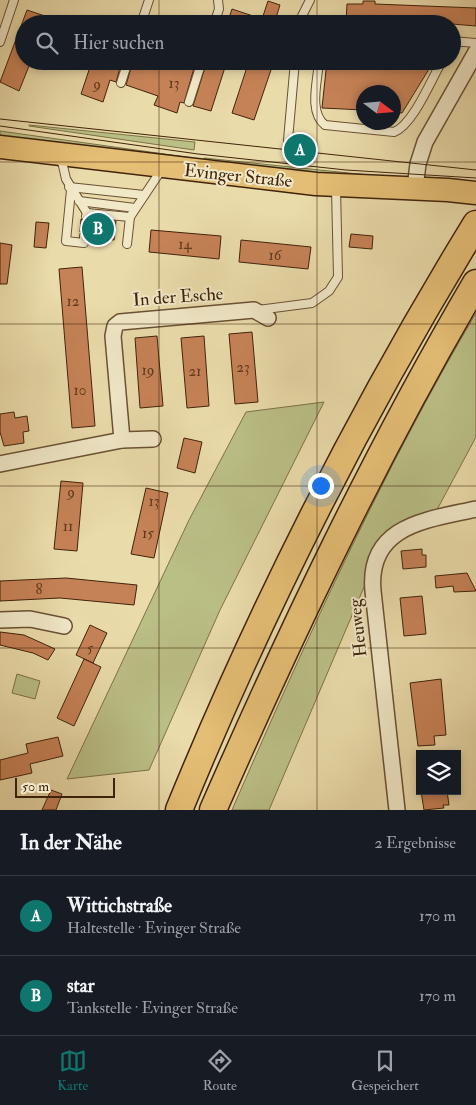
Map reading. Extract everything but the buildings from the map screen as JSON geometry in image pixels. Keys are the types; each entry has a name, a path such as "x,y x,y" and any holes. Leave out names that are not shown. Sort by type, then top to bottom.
{"highway":[{"path":"179,810 253,641 321,500 390,371 476,224"},
{"path":"213,810 268,683 334,547 386,443 476,283"}],"main road":[{"name":"Evinger Straße","path":"0,147 163,168 336,186 415,188 465,192"}],"street":[{"path":"415,188 418,164 425,142 476,52"},
{"path":"254,310 268,318"},
{"name":"In der Esche","path":"122,440 113,336 115,326 127,320 254,310"},
{"path":"0,464 122,440 153,439"},
{"name":"Heuweg","path":"397,810 375,611 373,566 379,551 390,538 403,528 415,523 476,509"},
{"path":"0,620 30,619 64,626"}],"lane":[{"path":"0,42 14,0"},
{"path":"144,15 149,0"},
{"path":"217,15 219,9 218,0"},
{"path":"302,15 310,0"},
{"path":"461,42 476,43"},
{"path":"121,83 125,70"},
{"path":"189,102 199,70"},
{"path":"288,140 294,70"},
{"path":"318,70 315,110 320,121 324,124 394,132 402,129 410,118 437,70"},
{"path":"60,155 70,188 87,214 130,217"},
{"path":"127,244 130,217 163,168"},
{"path":"254,310 312,303 329,291 334,284 338,277 336,186"},
{"path":"70,188 144,195"},
{"path":"70,188 66,241 84,243 84,236"},
{"path":"79,201 135,208"}],"green space":[{"path":"29,126 195,142 194,150"},
{"path":"0,131 193,158 193,161 0,138"},
{"path":"204,158 368,175 368,178 204,162"},
{"path":"476,313 476,437 432,519 415,523 373,566 269,810 232,810 346,557 409,433"},
{"path":"324,402 220,610 149,770 67,779 189,520 246,412"},
{"path":"17,674 40,681 35,699 12,693"}],"tram line":[{"path":"0,119 476,170"},
{"path":"0,126 198,154 346,170 476,178"}],"place":[{"name":"Wittichstraße","path":"300,150"},
{"name":"star","path":"98,229"}]}
